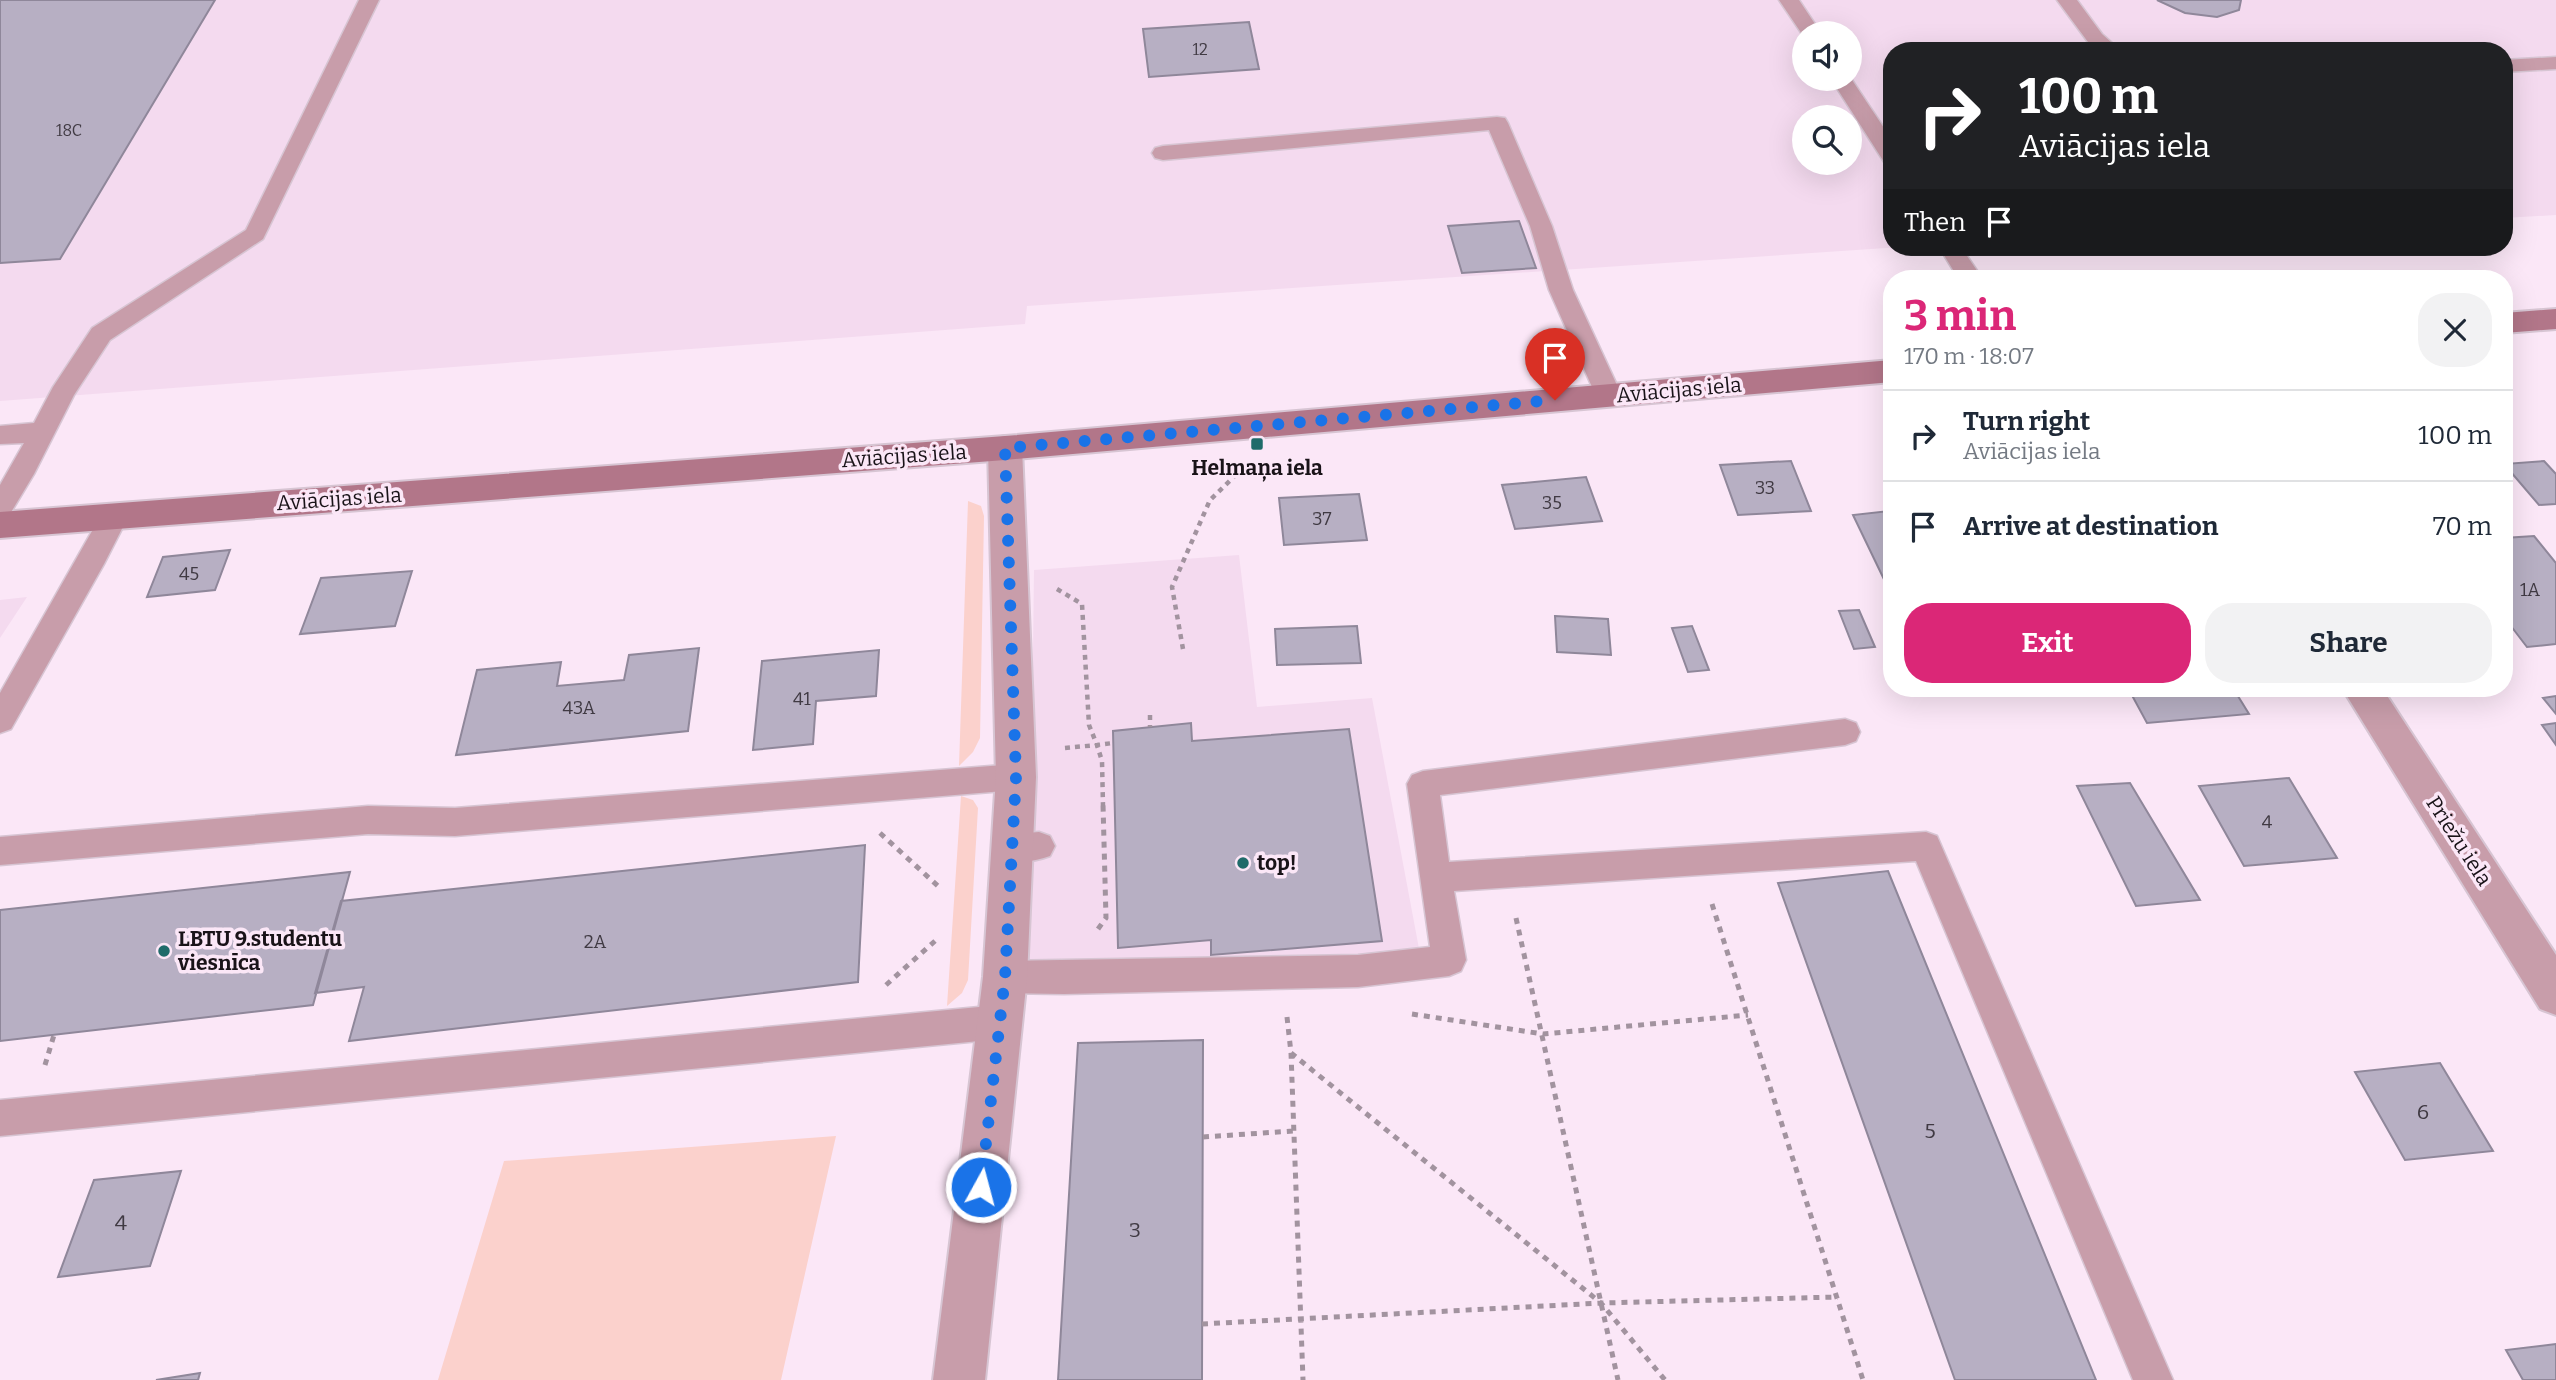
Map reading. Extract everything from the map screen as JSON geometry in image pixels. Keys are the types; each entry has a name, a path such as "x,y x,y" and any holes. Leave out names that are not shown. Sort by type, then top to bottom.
{"main road":[{"path":"2513,322 2556,319"},
{"name":"Aviācijas iela","path":"0,525 1005,448 1883,373"}],"street":[{"path":"959,1380 1005,977 1026,847 1016,765 1005,448"},
{"name":"Priežu iela","path":"2367,697 2556,994"}],"lane":[{"path":"0,507 21,474 62,393 101,334 255,234 369,0"},
{"path":"1789,0 1803,21"},
{"path":"2067,0 2100,42"},
{"path":"2513,65 2556,63"},
{"path":"1848,91 1883,144"},
{"path":"1163,153 1497,123 1541,226 1561,290 1609,396"},
{"path":"0,435 43,432"},
{"path":"0,720 11,680 94,557 114,517"},
{"path":"1005,977 1358,971 1449,960 1423,784 1845,732"},
{"path":"0,851 368,820 455,822 834,791 1016,765"},
{"path":"1435,878 1926,845 2153,1380"},
{"path":"0,1118 1000,1022"}],"path":[{"path":"1183,649 1172,587 1210,500 1245,467"},
{"path":"1054,587 1083,604 1089,725 1102,761 1106,918 1064,978"},
{"path":"1150,715 1150,727"},
{"path":"1016,765 1113,743"},
{"path":"834,791 939,887"},
{"path":"1699,860 1863,1380"},
{"path":"1505,873 1618,1380"},
{"path":"1358,971 1392,1011 1543,1034 1748,1015"},
{"path":"1280,972 1292,1053 1303,1380"},
{"path":"42,1072 54,1035"},
{"path":"1292,1053 1601,1303 1665,1380"},
{"path":"1203,1137 1293,1132"},
{"path":"1202,1324 1301,1316 1601,1303 1838,1297"}],"shaded area":[{"path":"0,0 2556,0 2556,215 2513,217 2513,42 1883,42 1883,248 1027,306 1025,324 0,401"},
{"path":"968,501 981,506 984,516 980,738 973,752 959,766"},
{"path":"1239,555 1257,707 1372,698 1420,954 1029,980 1034,570"},
{"path":"27,597 0,638 0,600"},
{"path":"961,796 973,800 978,808 968,980 962,993 947,1006"},
{"path":"836,1136 781,1380 438,1380 504,1161"}],"building":[{"path":"0,0 215,0 60,259 0,263"},
{"path":"2157,0 2241,0 2239,10 2217,17 2185,13"},
{"path":"1249,22 1259,69 1149,77 1143,29"},
{"path":"1519,221 1536,268 1462,273 1448,226"},
{"path":"1791,461 1811,511 1738,515 1720,465"},
{"path":"2544,461 2556,474 2556,504 2539,505 2513,475 2513,463"},
{"path":"1586,477 1602,521 1515,529 1502,485"},
{"path":"1359,494 1367,540 1284,545 1279,498"},
{"path":"1883,512 1883,577 1853,515"},
{"path":"2534,536 2556,563 2556,644 2527,647 2513,629 2513,537"},
{"path":"230,550 215,590 147,597 163,557"},
{"path":"412,571 395,626 300,634 321,578"},
{"path":"1859,610 1875,647 1854,649 1839,611"},
{"path":"1555,616 1608,619 1611,655 1557,652"},
{"path":"1357,626 1361,663 1277,665 1275,629"},
{"path":"1692,626 1709,670 1688,672 1672,628"},
{"path":"699,648 688,731 456,755 477,670 561,662 557,686 624,680 629,655"},
{"path":"879,650 876,696 816,701 813,744 753,750 762,661"},
{"path":"2556,696 2556,714 2543,698"},
{"path":"2133,697 2239,697 2249,714 2147,723"},
{"name":"top!","path":"1191,723 1192,741 1349,729 1382,941 1211,955 1211,940 1118,948 1113,731"},
{"path":"2556,723 2556,745 2542,725"},
{"path":"2289,778 2337,858 2244,866 2199,786"},
{"path":"2130,783 2200,900 2136,906 2077,786"},
{"path":"865,845 858,982 349,1041 364,987 315,993 341,901"},
{"path":"1888,871 2096,1380 1955,1380 1778,883"},
{"name":"LBTU 9.studentu viesnīca","path":"350,872 313,1005 0,1041 0,910"},
{"path":"1203,1040 1202,1380 1058,1380 1078,1043"},
{"path":"2440,1063 2493,1151 2405,1160 2355,1072"},
{"path":"181,1171 150,1266 58,1277 94,1180"},
{"path":"2556,1344 2556,1380 2523,1380 2506,1350"},
{"path":"200,1373 198,1380 156,1380"}],"place":[{"name":"Helmaņa iela","path":"1257,444"},
{"name":"top!","path":"1243,863"},
{"name":"LBTU 9.studentu viesnīca","path":"164,951"}],"route":[{"path":"981,1187 1005,977 1016,777 1005,448 1555,400"}]}
